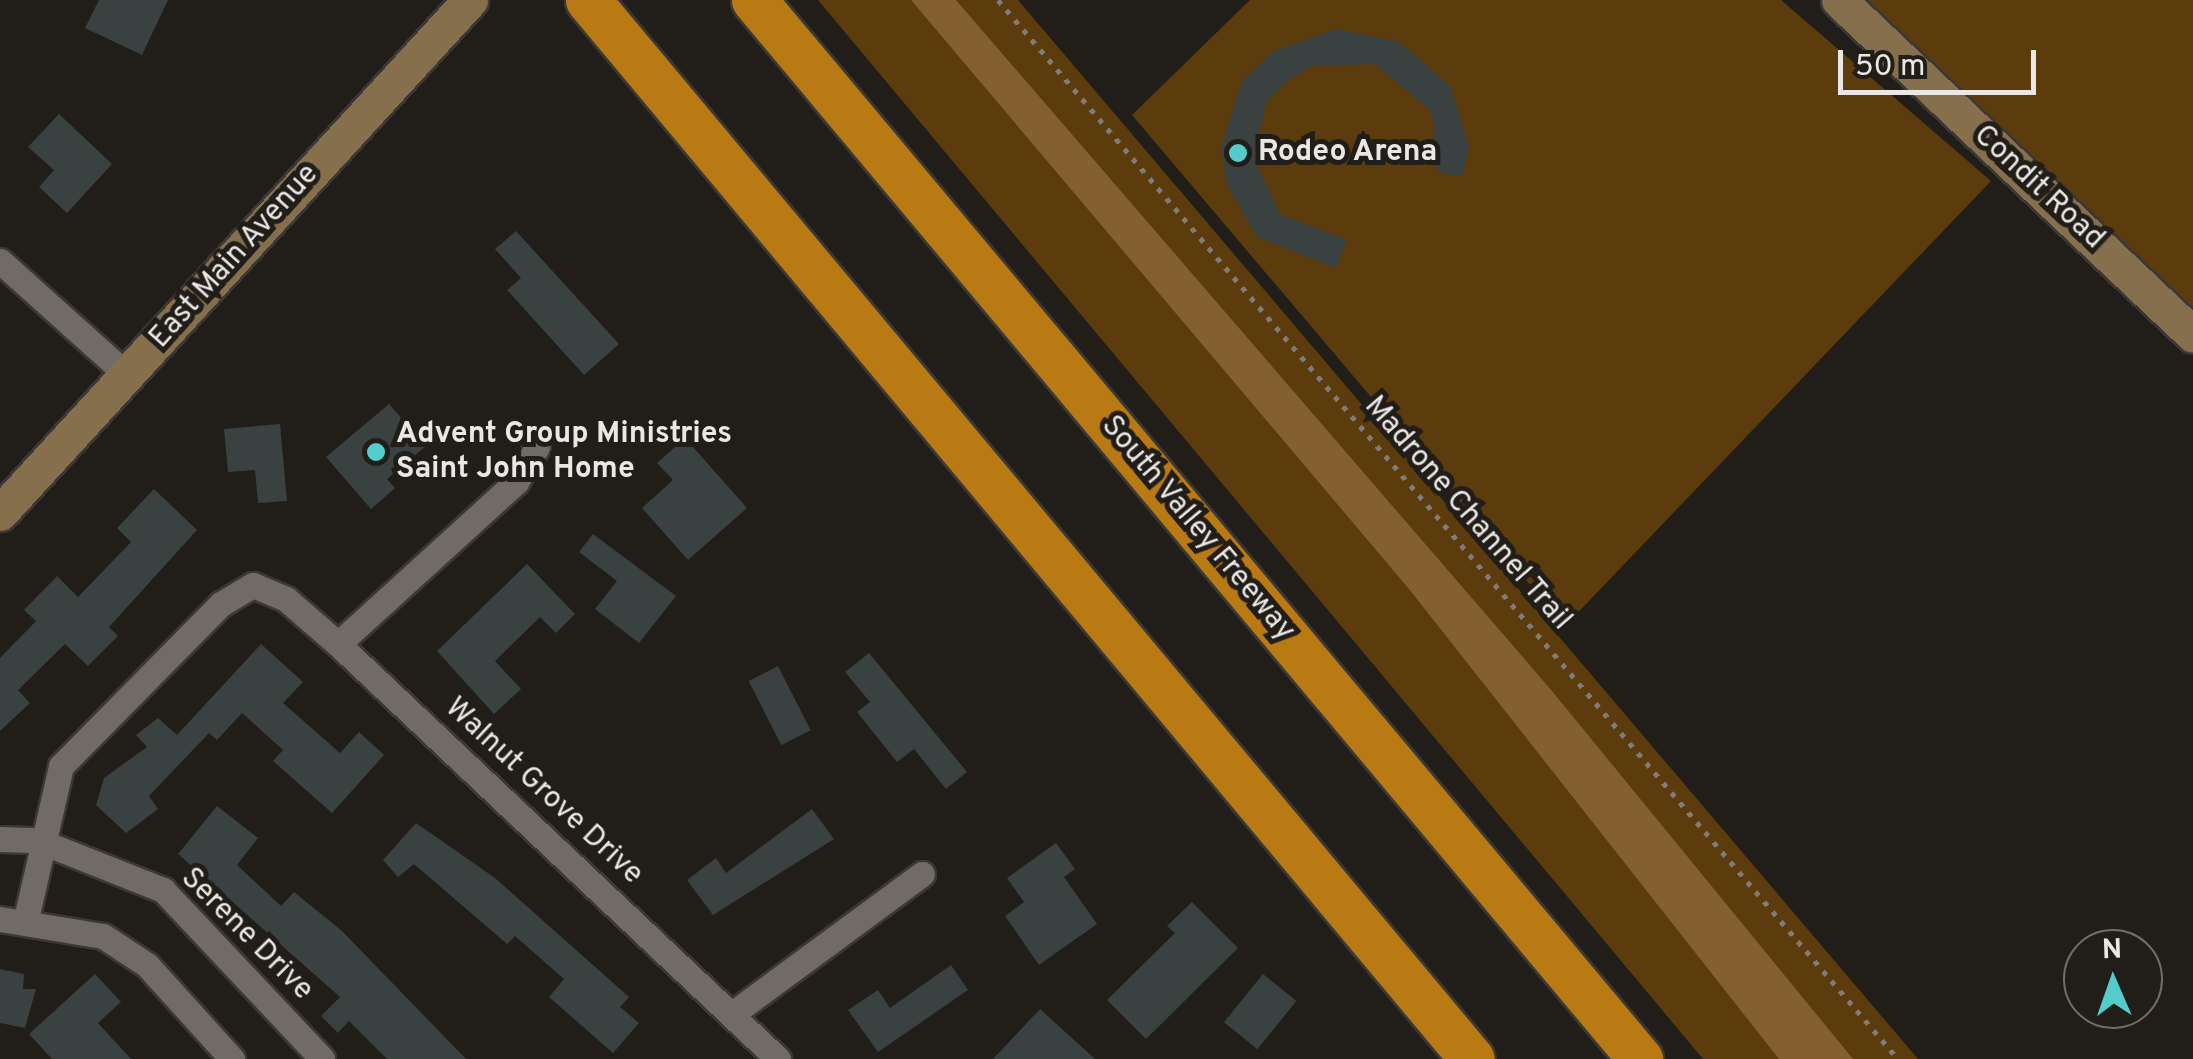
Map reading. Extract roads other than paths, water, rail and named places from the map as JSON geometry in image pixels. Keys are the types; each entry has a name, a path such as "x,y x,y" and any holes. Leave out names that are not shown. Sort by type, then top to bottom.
{"highway":[{"path":"588,0 1472,1059"},
{"name":"South Valley Freeway","path":"754,0 1640,1059"}],"street":[{"name":"East Main Avenue","path":"0,513 470,0"},
{"name":"Condit Road","path":"1839,0 2193,335"},
{"path":"0,261 127,375"},
{"path":"338,644 516,482 537,447"},
{"name":"Walnut Grove Drive","path":"37,840 60,766 221,604 253,585 286,599 338,644 778,1059"},
{"name":"Serene Drive","path":"0,840 37,840 164,890 322,1059"},
{"path":"26,920 37,840"},
{"path":"732,1014 922,874"},
{"path":"0,919 26,920 103,936 147,965 232,1059"}],"place":[{"name":"Rodeo Arena","path":"1238,153"},
{"name":"Advent Group Ministries Saint John Home","path":"376,452"}]}
